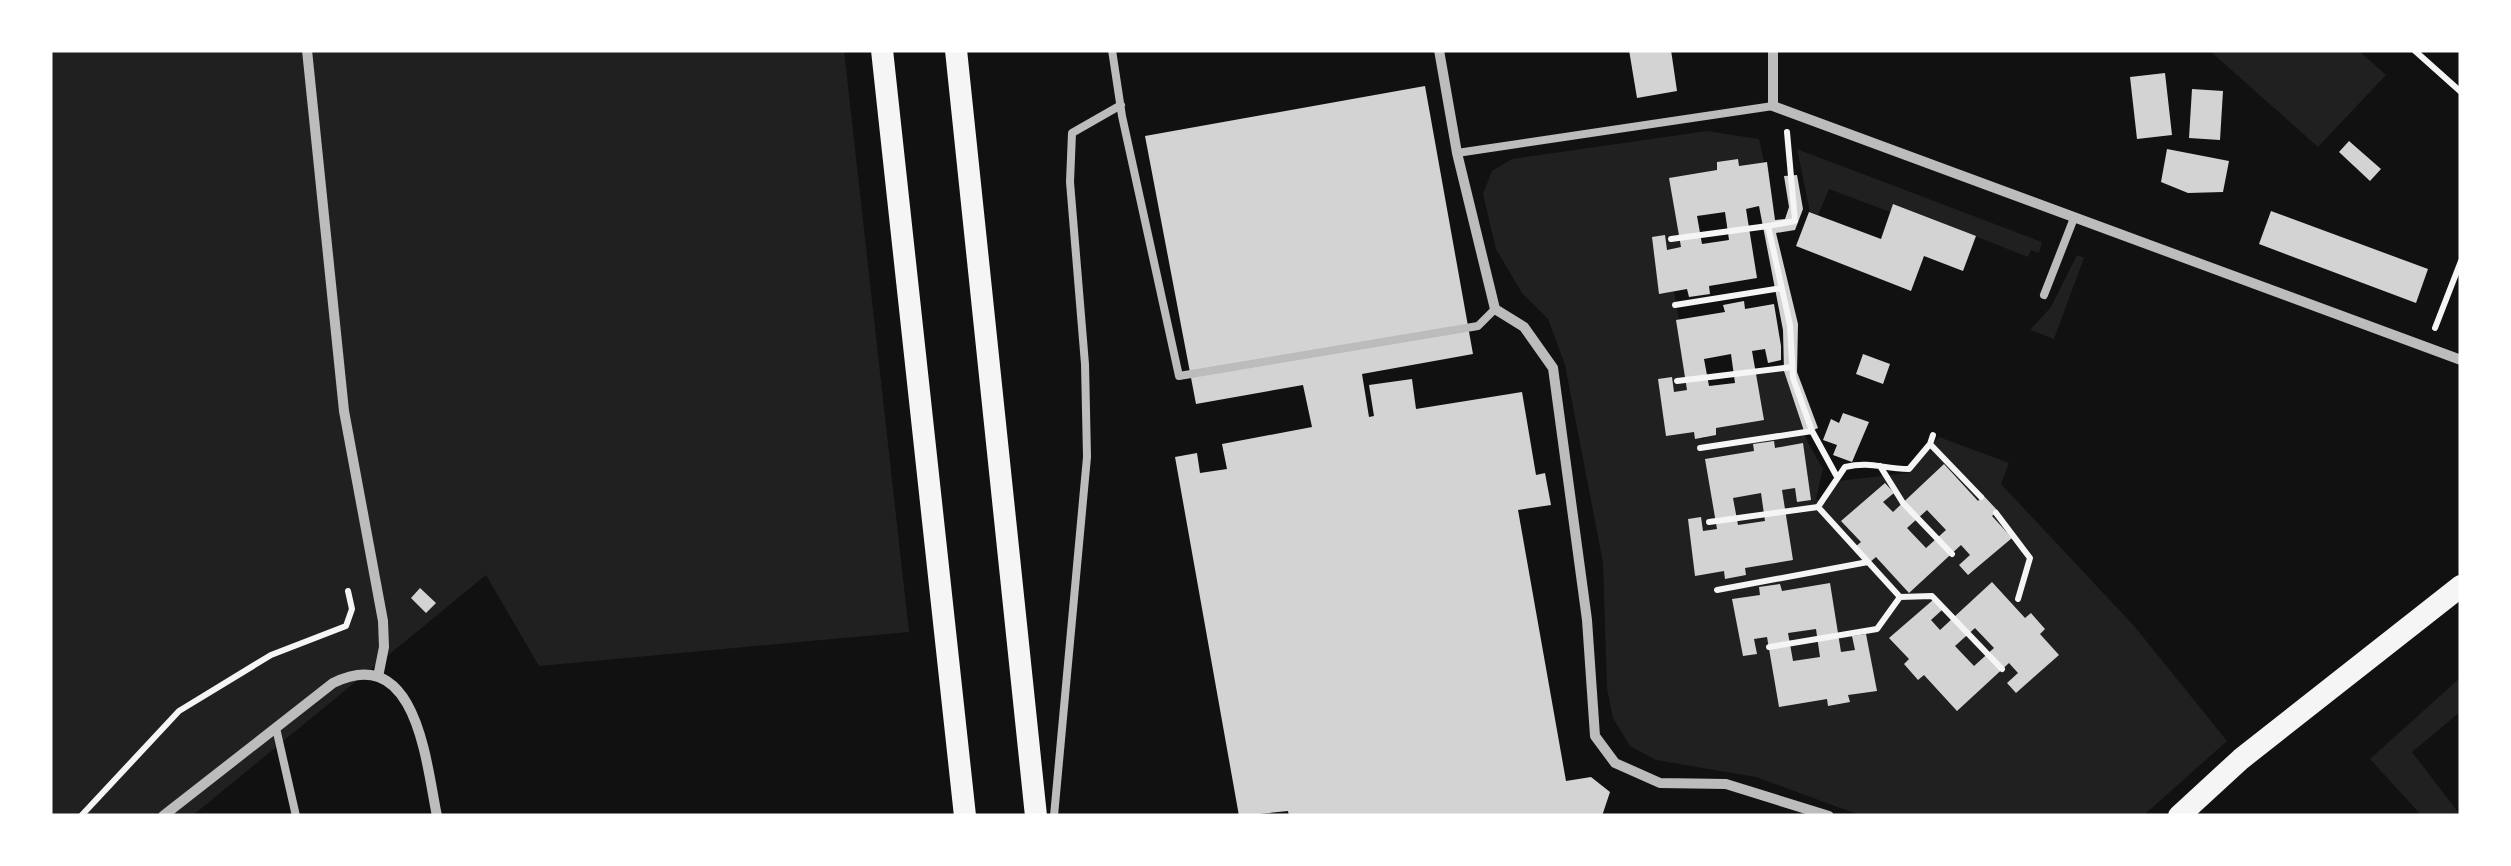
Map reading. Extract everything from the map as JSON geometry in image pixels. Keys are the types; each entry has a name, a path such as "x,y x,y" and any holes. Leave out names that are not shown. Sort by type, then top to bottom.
{"main road":[{"path":"882,50 965,816"},
{"path":"956,50 1036,816"},
{"path":"2179,816 2241,759 2461,586"}],"street":[{"path":"307,50 344,411 383,620 384,647 378,677"},
{"path":"1439,50 1457,154 1494,309 1524,327 1553,368 1588,620 1595,736 1615,763 1660,783 1726,784 1829,816"},
{"path":"1774,50 1779,108 2461,360"},
{"path":"163,816 334,683 346,677 378,677 392,683 409,700 437,816"}],"lane":[{"path":"1112,50 1120,105 1180,376 1478,326 1494,309"},
{"path":"1054,816 1087,457 1086,364 1070,182 1072,133 1120,105"},
{"path":"1457,154 1779,108"},
{"path":"2044,295 2074,218"},
{"path":"276,728 296,816"}],"path":[{"path":"2414,50 2461,92"},
{"path":"1779,108 1796,220"},
{"path":"1671,239 1796,220 1805,224"},
{"path":"1768,226 1790,325 1792,366 1812,431 1837,476"},
{"path":"2428,348 2461,262"},
{"path":"1675,306 1782,288"},
{"path":"1677,381 1792,366"},
{"path":"1700,448 1812,431"},
{"path":"1818,507 1844,467 1871,461 1909,469 1933,435"},
{"path":"1930,444 1981,497"},
{"path":"1880,465 1902,503 1952,554"},
{"path":"1708,522 1818,507"},
{"path":"1818,507 1900,598"},
{"path":"1996,513 2030,558 2018,599"},
{"path":"1717,590 1868,562"},
{"path":"81,816 180,711 271,654 346,626 352,610 348,591"},
{"path":"1769,646 1877,628 1900,598 1932,596 2002,669"}],"shaded area":[{"path":"50,50 844,50 909,632 539,666 486,575 192,816 50,816"},
{"path":"2209,50 2358,50 2386,75 2318,147"},
{"path":"1707,131 1759,139 1764,162 1739,166 1737,159 1717,162 1719,177 1675,181 1690,287 1674,292 1702,441 1756,374 1784,371 1807,441 1823,469 1816,499 1826,502 1838,481 1907,473 1939,437 2009,463 2001,484 2135,627 2227,741 2143,816 1862,816 1756,777 1656,760 1630,746 1613,718 1607,688 1603,563 1565,365 1548,319 1522,293 1496,249 1483,194 1492,171 1512,159"},
{"path":"1797,149 2042,242 2039,253 2031,250 2028,257 1894,204 1890,212 1829,189 1818,215 1810,212"},
{"path":"2077,255 2084,258 2054,339 2030,330 2051,307"},
{"path":"2461,677 2461,711 2412,752 2461,816 2422,816 2370,759"}],"building":[{"path":"1629,50 1671,50 1677,91 1637,98"},
{"path":"2165,73 2172,135 2137,139 2130,77"},
{"path":"1425,86 1473,354 1362,374 1369,417 1374,416 1369,385 1412,379 1416,409 1522,392 1536,475 1545,473 1551,505 1518,510 1566,781 1591,777 1610,792 1602,816 1289,816 1288,811 1239,816 1175,457 1197,453 1200,473 1227,469 1222,444 1312,427 1303,385 1196,404 1145,136"},
{"path":"2192,89 2223,91 2220,140 2189,138"},
{"path":"2349,141 2381,169 2370,181 2339,152"},
{"path":"2167,149 2229,161 2223,192 2188,193 2161,182"},
{"path":"1738,159 1739,166 1767,162 1775,220 1785,219 1789,207 1784,176 1797,175 1803,209 1795,230 1776,233 1798,324 1797,372 1818,428 1805,434 1784,371 1783,330 1759,206 1746,209 1757,278 1709,286 1710,294 1689,297 1687,289 1659,294 1652,237 1665,235 1667,250 1681,247 1669,178 1717,170 1717,162","holes":["1725,212 1729,240 1702,244 1697,216"]},
{"path":"1893,204 1976,236 1963,271 1924,256 1911,291 1796,246 1809,212 1881,239"},
{"path":"2271,211 2428,269 2416,303 2259,244"},
{"path":"1744,301 1745,309 1774,304 1781,360 1768,363 1765,349 1752,351 1764,420 1716,428 1716,435 1695,439 1694,432 1666,436 1658,379 1672,377 1674,392 1687,390 1676,320 1725,312 1723,305","holes":["1731,354 1735,383 1709,386 1704,359"]},
{"path":"1863,354 1890,364 1883,384 1856,374"},
{"path":"1843,413 1869,422 1852,462 1833,455 1837,445 1823,440 1831,419 1839,423"},
{"path":"1774,441 1775,448 1803,443 1811,500 1797,502 1795,488 1782,490 1793,560 1745,568 1746,575 1725,579 1724,571 1695,576 1688,519 1701,517 1703,531 1717,529 1705,459 1754,451 1753,444","holes":["1761,493 1765,521 1738,525 1733,498"]},
{"path":"1944,464 1978,501 1983,495 1998,511 1992,516 2012,538 1968,575 1959,565 1970,555 1961,545 1909,593 1876,557 1870,562 1855,547 1861,542 1841,521 1885,483 1894,493 1883,502 1893,512","holes":["1927,510 1946,530 1926,548 1907,528"]},
{"path":"1992,582 2025,618 2031,613 2045,629 2040,634 2059,655 2016,693 2007,683 2018,673 2009,663 1957,711 1924,675 1918,680 1904,664 1909,659 1889,638 1933,600 1942,610 1931,620 1940,630","holes":["1975,628 1994,648 1974,666 1955,646"]},
{"path":"1830,583 1841,652 1855,650 1852,636 1866,634 1877,691 1848,695 1850,702 1828,706 1827,699 1779,707 1767,637 1754,639 1757,654 1743,656 1732,599 1760,595 1759,587 1780,584 1782,591","holes":["1816,629 1820,657 1793,661 1788,633"]},
{"path":"420,588 436,603 426,613 411,598"}]}
